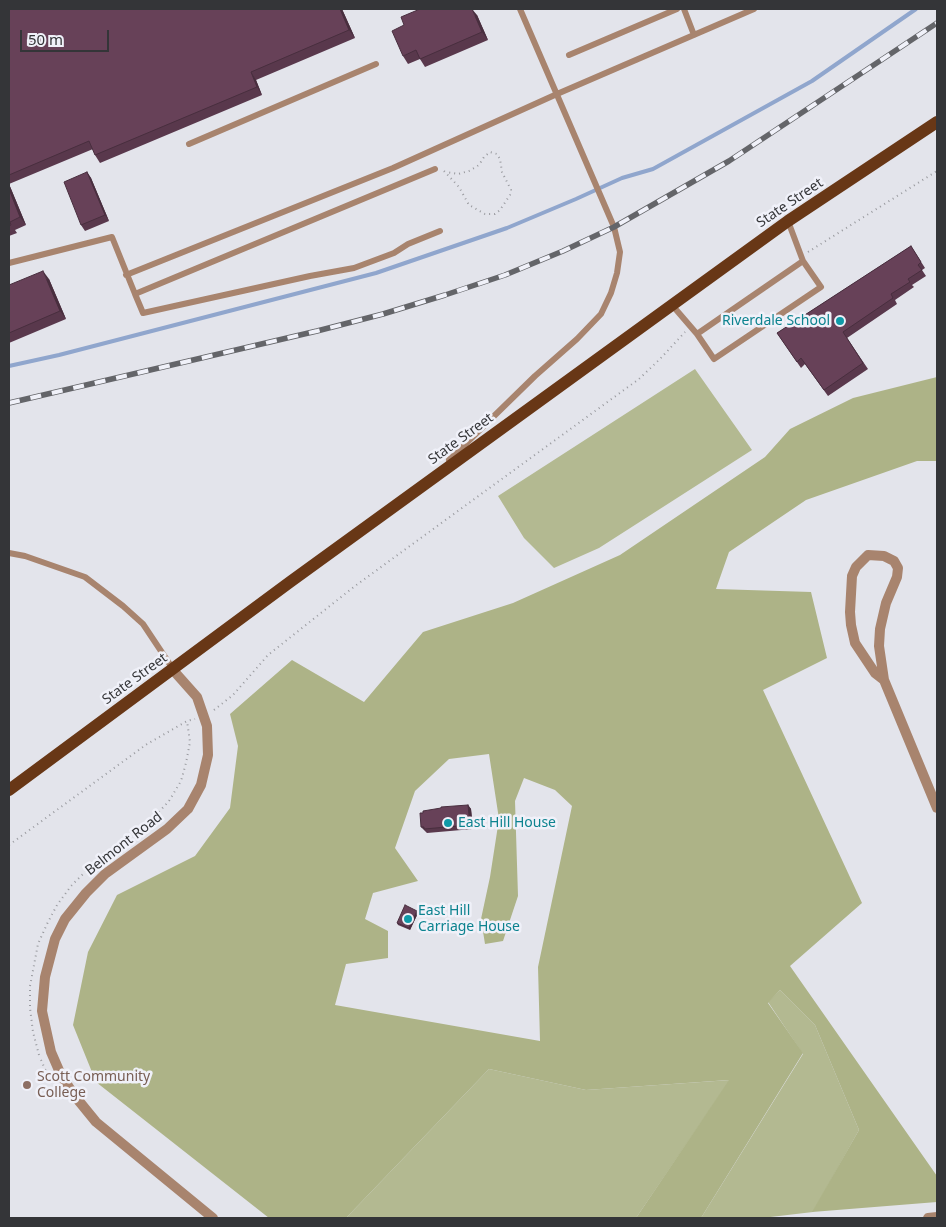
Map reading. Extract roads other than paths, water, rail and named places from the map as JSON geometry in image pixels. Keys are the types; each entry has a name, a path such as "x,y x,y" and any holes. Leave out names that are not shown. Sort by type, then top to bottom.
{"main road":[{"name":"State Street","path":"9,790 290,582 672,305 788,222 937,122"}],"street":[{"path":"884,680 875,673 855,643 850,618 852,576 856,567 868,555 884,556 894,561 898,568 897,577 884,609 880,629 879,646 884,680 937,808"},
{"name":"Belmont Road","path":"173,670 197,697 207,726 208,754 201,785 188,809 167,829 105,874 86,893 65,919 55,939 45,977 42,1011 51,1052 61,1075 74,1095 96,1122 213,1218"},
{"path":"928,1218 937,1217"}],"lane":[{"path":"425,484 601,314 611,293 617,273 620,252 614,227 520,9"},
{"path":"569,55 677,9"},
{"path":"684,9 694,35"},
{"path":"126,275 393,168 557,94 754,9"},
{"path":"189,144 376,64"},
{"path":"135,294 434,169"},
{"path":"672,305 697,334 714,359 821,288 802,259 788,222"},
{"path":"9,263 112,237 143,313 354,268 394,253 408,244 440,231"},
{"path":"697,334 802,259"},
{"path":"9,554 25,556 85,577 143,624 173,670"}],"waterway":[{"path":"9,366 59,355 376,273 507,228 622,178 653,169 812,81 916,9"}],"railway":[{"path":"9,403 383,314 505,275 614,227 729,161 937,23"}],"place":[{"name":"Riverdale School","path":"840,321"},
{"name":"East Hill House","path":"448,823"},
{"name":"East Hill Carriage House","path":"408,919"},
{"name":"Scott Community College","path":"27,1085"}]}
